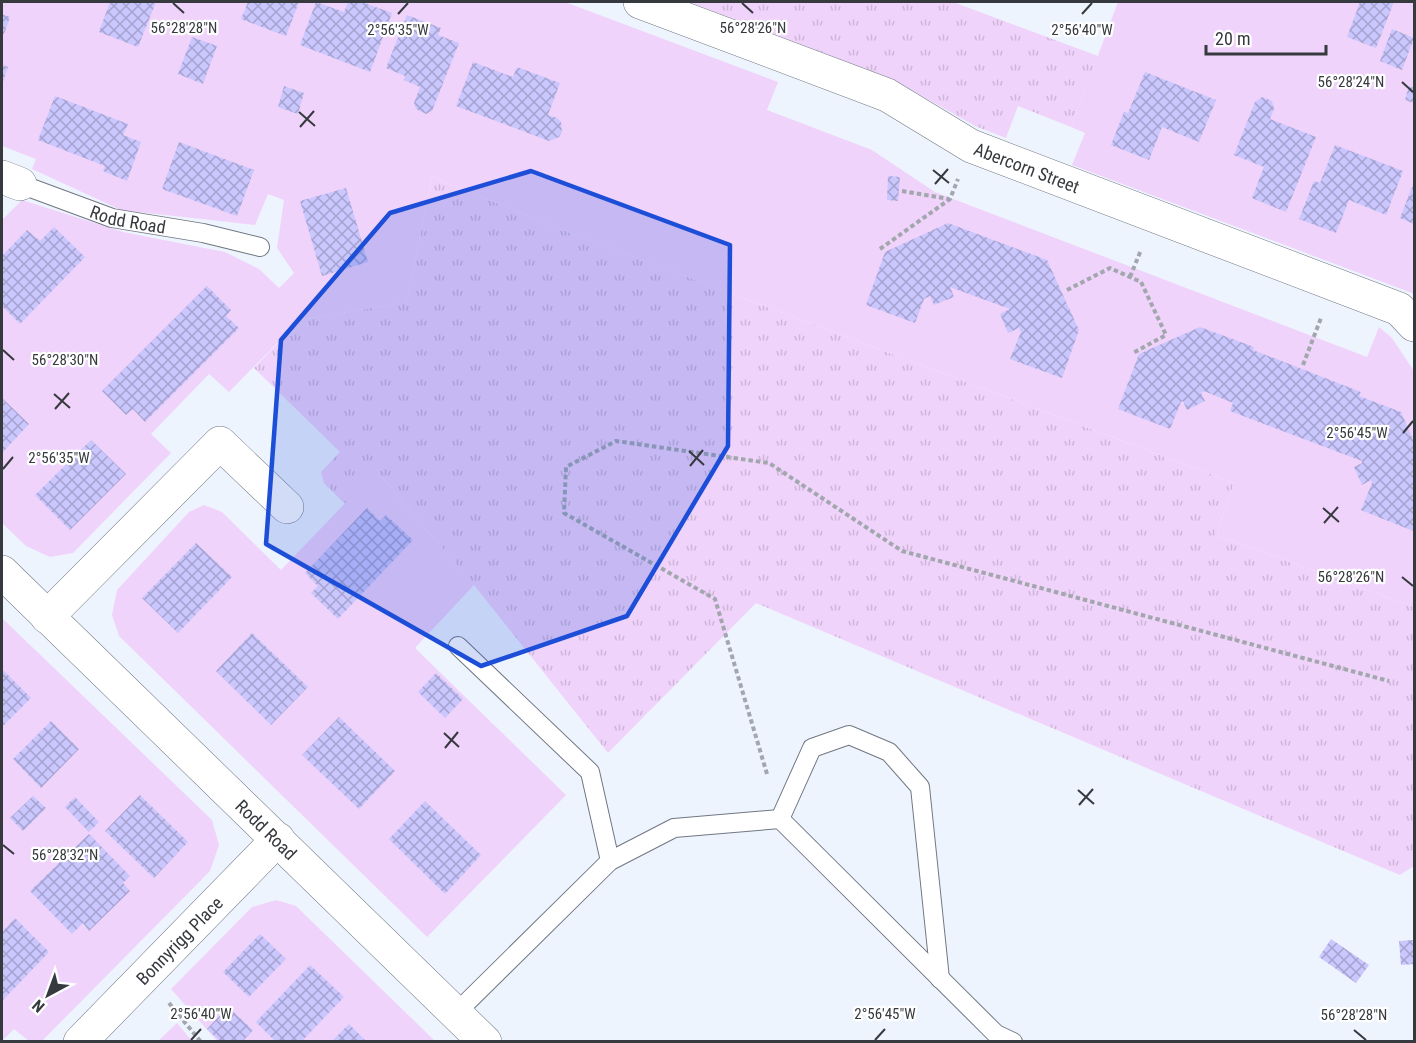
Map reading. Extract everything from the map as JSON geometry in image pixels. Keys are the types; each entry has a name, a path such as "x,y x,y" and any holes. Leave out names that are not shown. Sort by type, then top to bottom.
{"street":[{"name":"Abercorn Street","path":"640,2 887,95 971,146 1399,309 1414,325"},
{"path":"47,617 220,442 287,507"},
{"name":"Rodd Road","path":"2,572 485,1041"},
{"name":"Bonnyrigg Place","path":"80,1041 278,839"}],"lane":[{"name":"Rodd Road","path":"11,180 112,218 202,233 260,247"},
{"path":"458,646 590,772 610,861"},
{"path":"780,819 812,748 849,735 889,752 920,788 940,979"},
{"path":"456,1013 610,861 674,828 780,819 996,1034 1013,1041"}],"path":[{"path":"880,249 950,199 971,146"},
{"path":"902,191 950,199"},
{"path":"1067,290 1110,268 1141,282 1166,335 1133,353"},
{"path":"1303,365 1335,284"},
{"path":"780,819 715,599 564,513 566,467 616,441 769,463 902,551 1389,681"},
{"path":"146,974 201,1041"}],"highlighted area":[{"path":"531,171 730,245 728,446 627,616 481,666 266,544 281,340 390,213"}],"green space":[{"path":"2,2 565,2 778,82 767,110 872,150 935,192 1367,357 1379,327 1392,338 1414,371 1414,607 1216,535 1234,483 568,232 432,177 407,302 300,320 229,392 209,374 151,434 171,453 73,553 50,557 26,546 2,523 2,220 22,200 123,232 225,252 259,269 279,288 294,273 277,248 284,200 268,194 255,225 121,210 32,169 36,159 2,146"},
{"path":"689,2 953,2 1098,56 1071,127 1018,106 1006,138 975,126 892,79"},
{"path":"1118,2 1414,2 1414,296 1412,293 1072,165 1085,133 1071,127"},
{"path":"432,177 568,232 1234,483 1216,535 1414,607 1414,866 1400,875 756,603 608,753 474,585 377,472 345,504 324,483 321,472 340,452 254,368 300,320 407,302"},
{"path":"376,471 474,585 415,648 566,795 427,937 119,636 112,615 117,590 189,512 204,505 222,512 281,570"},
{"path":"2,618 212,820 219,845 210,871 42,1041 29,1041 14,1029 2,1041"},
{"path":"276,900 296,906 435,1041 217,1041 171,989 252,907"},
{"path":"177,1023 192,1041 158,1041"}],"building":[{"path":"110,2 156,2 138,47 99,32"},
{"path":"248,2 299,2 286,36 241,19"},
{"path":"316,2 344,12 348,2 362,2 392,13 370,72 300,45"},
{"path":"1360,2 1394,2 1376,48 1347,37"},
{"path":"2,14 10,17 4,34 2,34"},
{"path":"407,15 441,28 438,35 459,43 432,111 426,114 416,109 414,103 420,87 404,80 405,76 386,68"},
{"path":"1392,29 1414,38 1402,70 1380,61"},
{"path":"192,37 217,46 203,84 178,74"},
{"path":"473,62 513,77 517,67 560,83 548,115 561,122 562,132 559,137 549,141 456,106"},
{"path":"2,65 8,67 2,84"},
{"path":"1145,72 1216,100 1199,142 1162,127 1149,160 1111,145 1124,112 1128,113"},
{"path":"284,86 304,93 298,114 278,107"},
{"path":"1409,86 1414,88 1414,103 1405,100"},
{"path":"55,96 128,124 123,135 141,142 127,181 103,171 105,166 38,140"},
{"path":"1262,97 1272,101 1274,109 1270,119 1316,137 1286,212 1252,198 1264,167 1234,155 1255,102"},
{"path":"179,142 254,170 237,216 162,189"},
{"path":"1335,145 1403,171 1386,215 1349,200 1336,233 1299,219 1314,181 1320,183"},
{"path":"888,176 900,177 898,201 887,200"},
{"path":"1414,182 1414,224 1400,218"},
{"path":"346,188 368,262 322,276 300,201"},
{"path":"948,223 1047,260 1079,330 1062,378 1010,359 1021,332 1019,328 1008,333 1000,314 1010,309 950,287 954,297 934,305 930,296 924,299 915,323 866,305 885,252"},
{"path":"54,227 85,257 20,324 2,306 2,256 27,230 40,241"},
{"path":"207,286 231,310 226,316 239,328 145,422 133,409 126,415 102,391"},
{"path":"1200,327 1361,392 1359,396 1401,412 1414,442 1413,531 1361,510 1372,483 1371,480 1362,485 1354,467 1362,461 1230,411 1233,403 1204,391 1201,393 1205,401 1187,410 1183,401 1181,402 1170,429 1118,409 1139,354"},
{"path":"2,398 29,424 2,453"},
{"path":"91,440 126,474 70,530 35,495"},
{"path":"367,508 380,521 386,515 413,540 338,619 311,593 318,586 305,573"},
{"path":"196,543 232,577 178,633 142,598"},
{"path":"252,633 308,687 271,725 216,671"},
{"path":"2,669 31,698 2,727"},
{"path":"436,673 463,699 445,718 418,692"},
{"path":"339,717 395,771 359,809 302,755"},
{"path":"51,721 79,749 41,788 13,759"},
{"path":"140,795 188,842 154,878 105,831"},
{"path":"33,796 46,808 23,831 10,818"},
{"path":"75,797 99,822 89,832 65,807"},
{"path":"425,801 481,855 445,894 389,839"},
{"path":"89,834 130,876 123,883 130,891 89,931 83,923 72,934 30,891"},
{"path":"15,918 49,952 2,1001 2,932"},
{"path":"260,934 286,959 249,997 223,972"},
{"path":"1331,939 1369,965 1356,983 1319,957"},
{"path":"1414,940 1414,964 1401,965 1399,941"},
{"path":"310,965 344,997 301,1042 276,1042 256,1022"},
{"path":"228,1007 253,1030 242,1042 221,1042 207,1029"},
{"path":"349,1024 367,1042 331,1042"}]}
